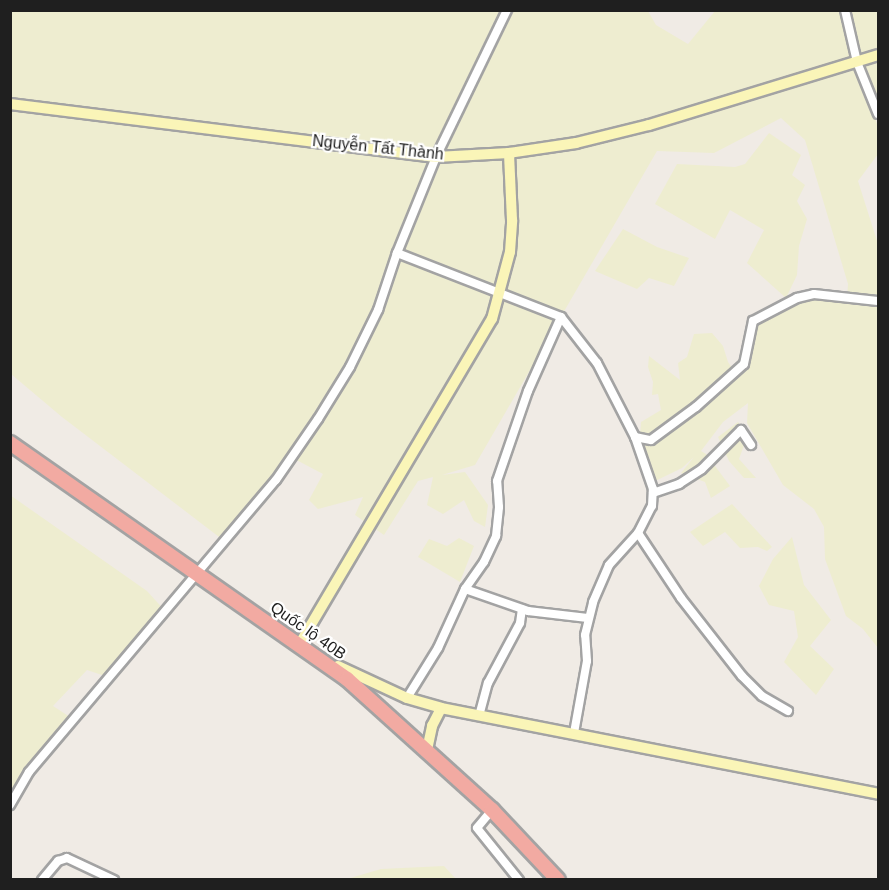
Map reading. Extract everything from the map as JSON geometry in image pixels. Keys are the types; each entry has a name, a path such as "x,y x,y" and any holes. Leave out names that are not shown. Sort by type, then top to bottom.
{"highway":[{"name":"Quốc lộ 40B","path":"10,443 347,679 492,810 558,879"}],"main road":[{"name":"Nguyễn Tất Thành","path":"10,104 436,157 509,153 576,143 649,125 879,55"},
{"path":"509,153 512,220 510,252 492,320 298,645 361,679 407,699 441,708 879,794"},
{"path":"427,750 432,726 441,708"}],"street":[{"path":"10,806 29,772 199,574 276,480 318,419 350,367 378,310 397,253 436,157 507,10"},
{"path":"845,10 857,62 879,114"},
{"path":"397,253 561,317 597,363 635,437 653,493 652,506 638,533 609,565 588,618 585,635 587,661 574,733"},
{"path":"635,437 651,440 726,381 744,364 753,321 772,310 797,298 814,294 879,301"},
{"path":"407,699 438,648 465,589 484,562 496,536 499,507 497,481 528,391 561,317"},
{"path":"653,493 679,484 702,469 741,430 751,445"},
{"path":"638,533 681,598 749,684 788,711"},
{"path":"465,589 522,609 588,618"},
{"path":"479,716 488,683 520,623 522,609"},
{"path":"492,810 477,828 519,879"},
{"path":"42,879 58,861 67,858 114,879"}],"green space":[{"path":"11,11 648,11 656,25 688,44 715,11 842,11 878,127 878,154 858,181 878,244 878,648 863,629 846,616 825,559 824,527 814,509 783,485 747,423 748,403 723,422 701,451 706,454 730,486 711,498 705,482 681,473 694,457 682,468 649,484 650,459 643,450 640,435 641,422 661,410 658,394 652,395 653,382 648,367 649,356 680,380 678,363 687,357 694,334 712,333 723,346 728,362 736,374 746,368 755,324 810,296 847,299 848,284 805,140 781,118 714,153 657,151 475,465 442,475 465,472 488,505 485,527 474,521 464,500 443,514 427,505 433,477 418,481 384,535 355,515 363,497 318,509 309,500 323,474 287,455 227,543 62,417 11,374"},
{"path":"848,11 878,11 878,105 861,59"},
{"path":"769,133 801,155 792,175 805,185 797,201 807,219 799,246 797,275 786,298 747,263 764,230 730,210 715,239 655,204 677,164 735,167 745,164"},
{"path":"623,229 657,247 689,258 674,286 649,278 637,289 595,271"},
{"path":"738,422 747,437 739,459 756,478 744,478 729,461 718,437"},
{"path":"10,495 147,591 167,613 108,677 87,670 53,706 73,719 10,799"},
{"path":"732,504 772,547 767,551 758,547 740,548 725,532 703,546 690,532"},
{"path":"792,537 804,585 831,620 810,646 834,669 816,695 784,662 798,637 794,611 769,605 759,586 773,559"},
{"path":"459,538 474,546 460,582 418,557 429,539 447,546"},
{"path":"444,866 456,879 347,879 381,869"}]}
